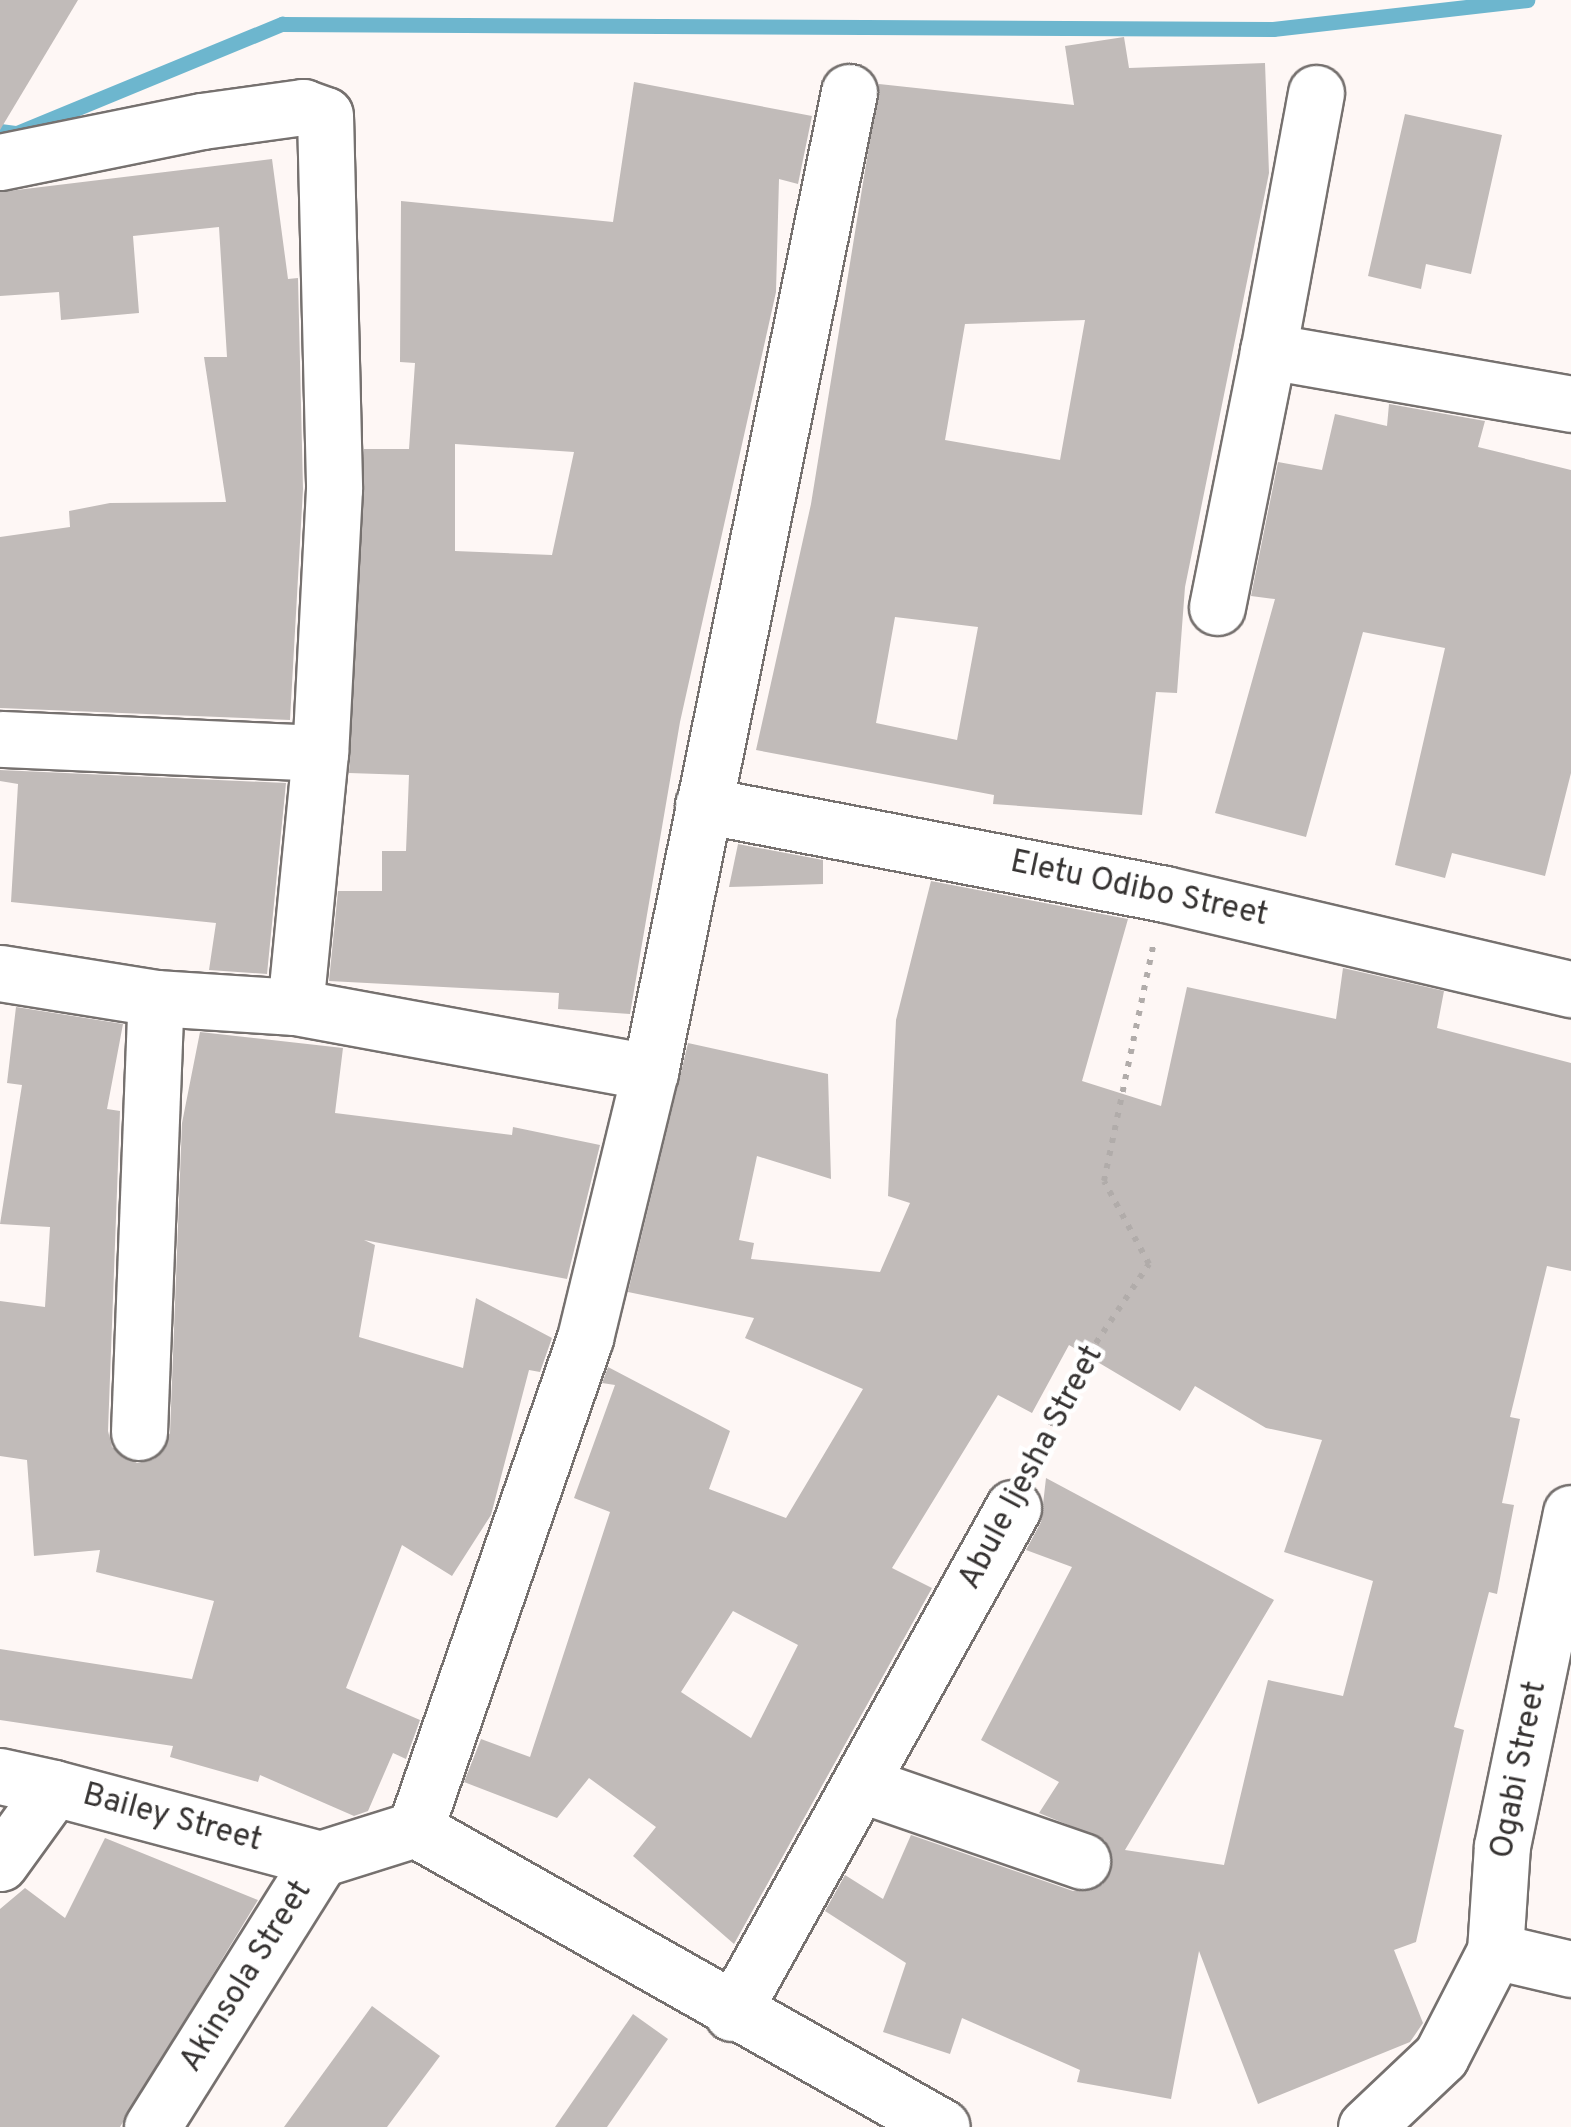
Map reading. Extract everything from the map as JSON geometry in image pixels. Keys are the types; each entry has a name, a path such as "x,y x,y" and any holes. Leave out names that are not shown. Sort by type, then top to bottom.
{"street":[{"path":"850,92 650,1072 586,1338 415,1828 732,2013 942,2127"},
{"path":"1217,606 1316,93"},
{"path":"0,162 219,118 303,107 325,115 334,489 320,753 295,1007"},
{"path":"1268,351 1571,404"},
{"path":"1,739 320,753"},
{"name":"Eletu Odibo Street","path":"703,805 1165,894 1571,989"},
{"path":"0,973 156,998 295,1007 650,1072"},
{"path":"139,1432 156,998"},
{"name":"Abule Ijesha Street","path":"732,2013 863,1785 1014,1508"},
{"name":"Ogabi Street","path":"1495,1951 1502,1846 1571,1514"},
{"path":"0,1776 54,1788"},
{"path":"863,1785 1082,1860"},
{"name":"Bailey Street","path":"0,1862 54,1788 320,1860"},
{"name":"Akinsola Street","path":"152,2127 320,1860 415,1828"},
{"path":"1366,2127 1441,2056 1495,1951 1571,1969"}],"path":[{"name":"Abule Ijesha Street","path":"1014,1508 1067,1386 1149,1264 1104,1181 1165,894"}],"building":[{"path":"0,0 78,0 0,130"},
{"path":"1124,37 1129,68 1265,63 1269,173 1185,587 1177,693 1156,692 1142,815 993,804 994,795 756,750 811,504 879,84 1074,105 1065,46","holes":["1085,320 1060,460 945,440 965,324","895,617 978,627 957,740 876,723"]},
{"path":"634,82 812,116 798,184 779,179 776,292 680,722 630,1014 558,1009 559,993 329,981 338,891 382,891 382,851 406,851 409,775 349,773 364,449 409,449 415,363 400,362 401,201 613,222","holes":["455,444 574,452 552,555 455,551"]},
{"path":"1405,114 1502,135 1471,274 1426,264 1421,289 1368,276"},
{"path":"272,159 288,279 298,278 303,489 290,720 0,708 0,537 70,527 69,511 110,503 226,502 204,357 227,357 219,227 133,236 139,313 61,320 59,292 0,296 0,192"},
{"path":"1389,404 1485,421 1478,447 1571,470 1571,773 1545,876 1452,853 1445,878 1395,865 1445,648 1363,632 1306,837 1215,813 1275,599 1251,596 1278,462 1322,470 1335,414 1387,426"},
{"path":"0,770 286,783 267,974 209,970 216,923 11,902 18,784 0,781"},
{"path":"738,844 823,860 823,884 729,887"},
{"path":"931,881 1128,919 1082,1081 1161,1106 1187,987 1336,1019 1343,968 1444,991 1437,1028 1571,1063 1571,1271 1547,1266 1510,1417 1520,1419 1502,1503 1514,1505 1497,1594 1489,1592 1454,1727 1464,1730 1416,1942 1394,1950 1423,2023 1410,2042 1258,2104 1199,1951 1171,2099 1077,2082 1080,2070 962,2018 950,2054 883,2032 906,1963 825,1911 845,1875 883,1899 911,1835 1073,1891 1102,1885 1111,1872 1105,1840 1039,1813 1059,1782 981,1740 1072,1567 1026,1550 1041,1522 1046,1478 1274,1600 1125,1850 1224,1865 1268,1680 1343,1696 1373,1581 1284,1552 1322,1440 1266,1428 1195,1386 1180,1411 1069,1345 1032,1413 998,1395 892,1568 932,1588 734,1944 633,1856 656,1827 589,1778 557,1818 464,1782 481,1739 530,1757 610,1512 574,1498 615,1385 602,1383 608,1367 730,1431 709,1489 786,1518 863,1389 745,1338 754,1318 628,1292 688,1043 828,1074 831,1179 757,1156 739,1240 754,1243 751,1259 880,1272 910,1203 888,1196 896,1020","holes":["733,1611 798,1645 751,1738 681,1692"]},
{"path":"16,1007 123,1024 107,1109 120,1111 108,1431 112,1447 137,1463 154,1459 170,1433 182,1123 200,1032 343,1048 335,1113 512,1135 513,1127 600,1145 567,1279 364,1240 375,1245 359,1337 463,1368 476,1298 552,1338 540,1372 529,1370 491,1515 452,1576 402,1545 346,1688 420,1720 406,1759 393,1753 368,1811 354,1816 260,1775 258,1782 170,1757 173,1746 0,1720 0,1649 192,1679 214,1601 96,1572 100,1550 34,1556 27,1460 0,1456 0,1301 45,1307 50,1227 0,1224 22,1085 7,1083"},
{"path":"105,1838 258,1900 120,2127 0,2127 0,1909 25,1888 65,1918"},
{"path":"372,2006 440,2056 387,2127 284,2127"},
{"path":"633,2014 668,2039 607,2127 555,2127"}],"waterway":[{"path":"0,131 17,133 282,24 1273,29 1527,0"}]}
